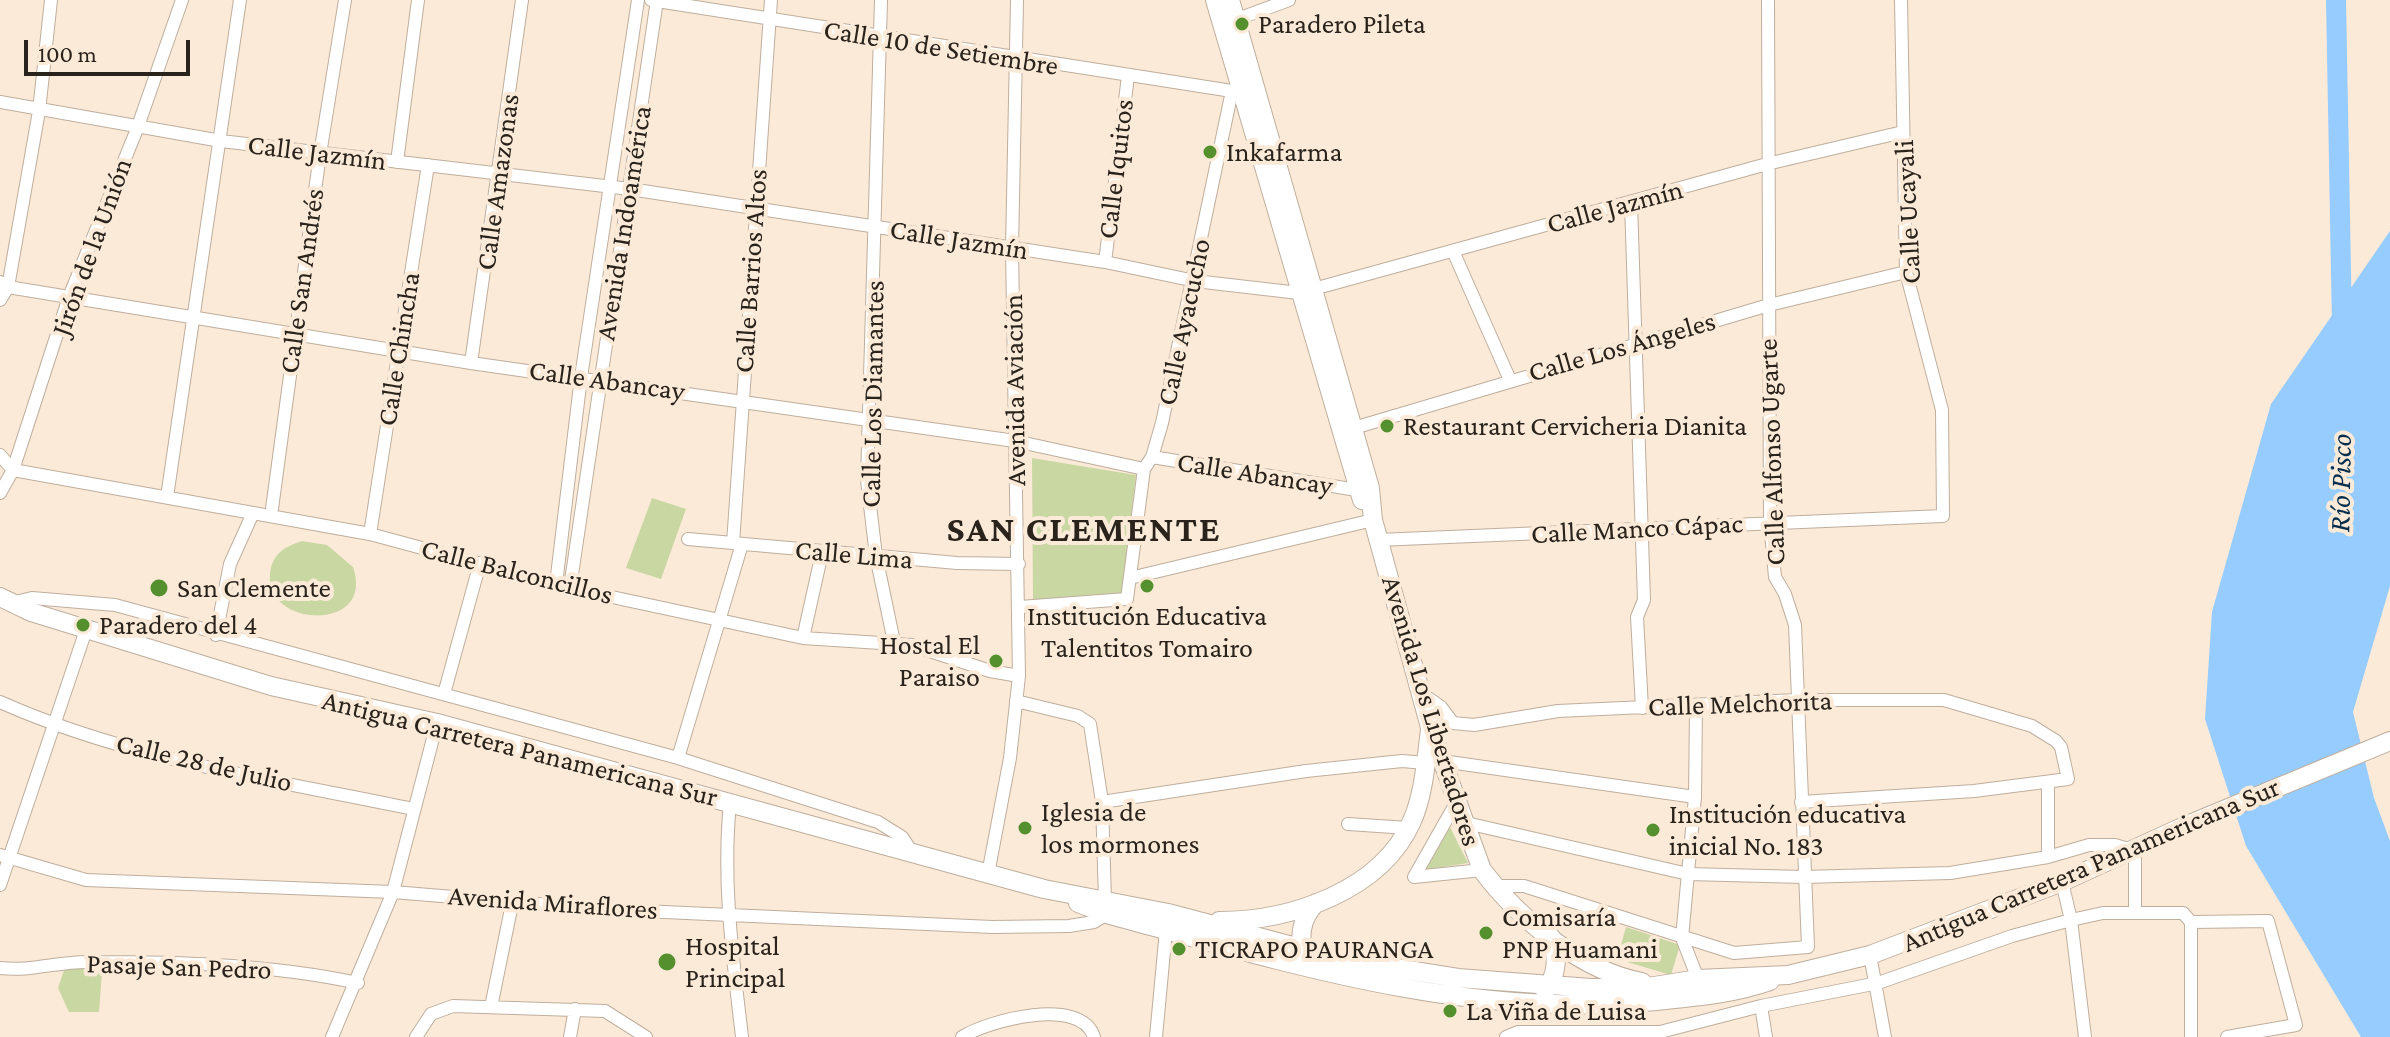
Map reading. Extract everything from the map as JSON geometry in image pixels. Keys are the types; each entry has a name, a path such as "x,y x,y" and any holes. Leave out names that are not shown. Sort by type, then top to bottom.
{"highway":[{"name":"Avenida Los Libertadores","path":"1215,0 1306,291 1346,430 1357,490 1373,520"},
{"name":"Avenida Los Libertadores","path":"1230,0 1242,87"},
{"name":"Avenida Los Libertadores","path":"1346,430 1370,488 1373,520 1438,766 1482,870 1494,886 1551,937 1612,973 1629,979 1669,983"},
{"name":"Antigua Carretera Panamericana Sur","path":"6,600 86,630 271,686 437,723 913,853 1106,907 1166,930 1314,971 1456,997 1534,1004 1620,1005 1744,990 1788,975 1870,955 2062,882 2180,828 2390,741"},
{"path":"1196,921 1241,921 1316,903 1364,881 1392,855 1438,766"},
{"path":"1314,971 1303,951 1304,922 1316,903"},
{"name":"Antigua Carretera Panamericana Sur","path":"1106,907 1196,921 1303,951 1458,978 1642,988 1698,979 1788,975"},
{"path":"1534,1004 1550,985 1557,961 1551,937"}],"street":[{"path":"0,300 39,111 51,0"},
{"name":"Jirón de la Unión","path":"0,493 13,470 69,297 137,129 182,0"},
{"path":"167,497 240,0"},
{"name":"Calle San Andrés","path":"271,516 294,334 345,0"},
{"path":"397,162 418,0"},
{"name":"Calle Amazonas","path":"471,363 500,175 522,0"},
{"name":"Avenida Indoamérica","path":"556,584 581,377 638,0"},
{"name":"Avenida Indoamérica","path":"570,588 655,0"},
{"name":"Calle 10 de Setiembre","path":"655,0 1016,60 1128,76 1242,87"},
{"name":"Calle Barrios Altos","path":"678,758 720,618 738,544 741,399 771,0"},
{"name":"Calle Los Diamantes","path":"881,0 867,480 876,556 894,642"},
{"name":"Avenida Aviación","path":"988,874 1010,758 1019,676 1012,249 1017,0"},
{"path":"1235,20 1289,0"},
{"name":"Calle Alfonso Ugarte","path":"1682,938 1734,953 1808,947 1795,625 1785,594 1775,577 1770,522 1768,0"},
{"name":"Calle Ucayali","path":"1901,0 1906,272 1942,410 1943,516"},
{"name":"Calle Iquitos","path":"1105,262 1128,76"},
{"name":"Calle Ayacucho","path":"1020,607 1127,599 1144,469 1152,457 1242,87"},
{"name":"Calle Jazmín","path":"0,102 137,129 320,154 610,186 1105,262 1195,281 1306,291 1767,164 1903,132"},
{"name":"Calle Chincha","path":"370,534 428,165"},
{"path":"1631,203 1644,600 1637,617 1642,708"},
{"path":"1453,251 1510,380"},
{"name":"Calle Los Ángeles","path":"1346,430 1634,343 1769,305 1906,272"},
{"path":"4,285 69,297"},
{"name":"Calle Abancay","path":"69,297 398,352 741,399 1015,441 1144,469"},
{"path":"0,455 13,470"},
{"name":"Calle Abancay","path":"1152,457 1357,490"},
{"name":"Calle Balconcillos","path":"13,470 370,534 570,588 803,638 894,642 990,671 1019,676"},
{"path":"216,635 230,564 253,513"},
{"name":"Calle Manco Cápac","path":"1378,540 1943,516"},
{"path":"1130,578 1373,520"},
{"name":"Calle Lima","path":"688,539 822,553 957,563 1019,564"},
{"path":"803,638 822,553"},
{"path":"444,694 480,563"},
{"path":"6,600 32,598 115,605 216,635 678,758 878,822 902,837 913,853"},
{"path":"0,885 4,857 86,630"},
{"name":"Calle Melchorita","path":"1421,693 1441,707 1453,723 1474,725 1558,711 1797,700 1944,700 2032,726 2061,747 2068,779 2048,783"},
{"path":"1016,701 1078,716 1090,724 1102,802 1107,864 1106,907"},
{"name":"Calle 28 de Julio","path":"0,702 52,725 190,763 413,809"},
{"path":"1696,707 1695,797 1682,938 1698,979"},
{"path":"332,1037 358,983 393,892 437,723"},
{"path":"1102,802 1306,771 1402,761 1695,797"},
{"path":"1801,802 2048,783 2048,857"},
{"path":"730,803 726,841 728,912 742,1037"},
{"path":"1456,803 1414,877 1482,870"},
{"path":"1462,822 1688,874 1803,877 1950,873 2048,857 2089,845 2115,845 2135,851 2135,913"},
{"path":"1348,824 1408,828"},
{"name":"Avenida Miraflores","path":"4,857 86,880 393,892 512,904 1035,927 1094,922 1106,907"},
{"path":"2062,882 2071,920 2085,1037"},
{"path":"1494,886 1524,886 1682,938"},
{"path":"491,1007 512,904"},
{"path":"1506,1037 1518,1032 1569,1030 1660,1035 1761,1006 1878,983 2012,936 2071,920 2103,913 2183,913 2191,922 2191,1037"},
{"path":"2191,922 2268,921 2296,1025 2227,1037"},
{"path":"1156,1037 1166,930"},
{"path":"1870,955 1878,983 1885,1037"},
{"name":"Pasaje San Pedro","path":"0,968 26,972 47,965 86,962 209,962 358,983"},
{"path":"416,1037 431,1014 453,1006 605,1011 646,1037"},
{"path":"1761,1006 1766,1037"},
{"path":"570,1037 575,1009"},
{"path":"962,1037 1012,1020 1049,1014 1068,1014 1079,1019 1091,1028 1094,1037"}],"green space":[{"path":"1032,458 1136,475 1122,593 1033,601"},
{"path":"652,498 686,509 661,579 626,568"},
{"path":"302,541 327,545 353,567 356,588 349,604 335,612 318,616 300,613 284,605 273,592 270,574 273,561 284,549"},
{"path":"1450,827 1468,863 1425,870"},
{"path":"1626,927 1680,945 1671,975 1617,959"},
{"path":"70,967 102,972 99,1012 69,1012 58,988 64,970"}],"water":[{"path":"2390,231 2390,586 2353,712 2374,798 2390,841 2390,1037 2361,1037 2246,846 2205,719 2212,612 2271,404"}],"waterway":[{"name":"Río Pisco","path":"2336,0 2342,326"}],"place":[{"name":"Paradero Pileta","path":"1242,24"},
{"name":"Inkafarma","path":"1210,152"},
{"name":"Restaurant Cervicheria Dianita","path":"1387,426"},
{"name":"Institución Educativa Talentitos Tomairo","path":"1147,586"},
{"name":"San Clemente","path":"159,588"},
{"name":"Paradero del 4","path":"83,625"},
{"name":"Hostal El Paraiso","path":"996,661"},
{"name":"Iglesia de los mormones","path":"1025,828"},
{"name":"Institución educativa inicial No. 183","path":"1653,830"},
{"name":"Comisaría PNP Huamani","path":"1486,933"},
{"name":"TICRAPO PAURANGA","path":"1179,949"},
{"name":"Hospital Principal","path":"667,962"},
{"name":"La Viña de Luisa","path":"1450,1011"}],"district":[{"name":"SAN CLEMENTE","path":"1084,530"}]}
